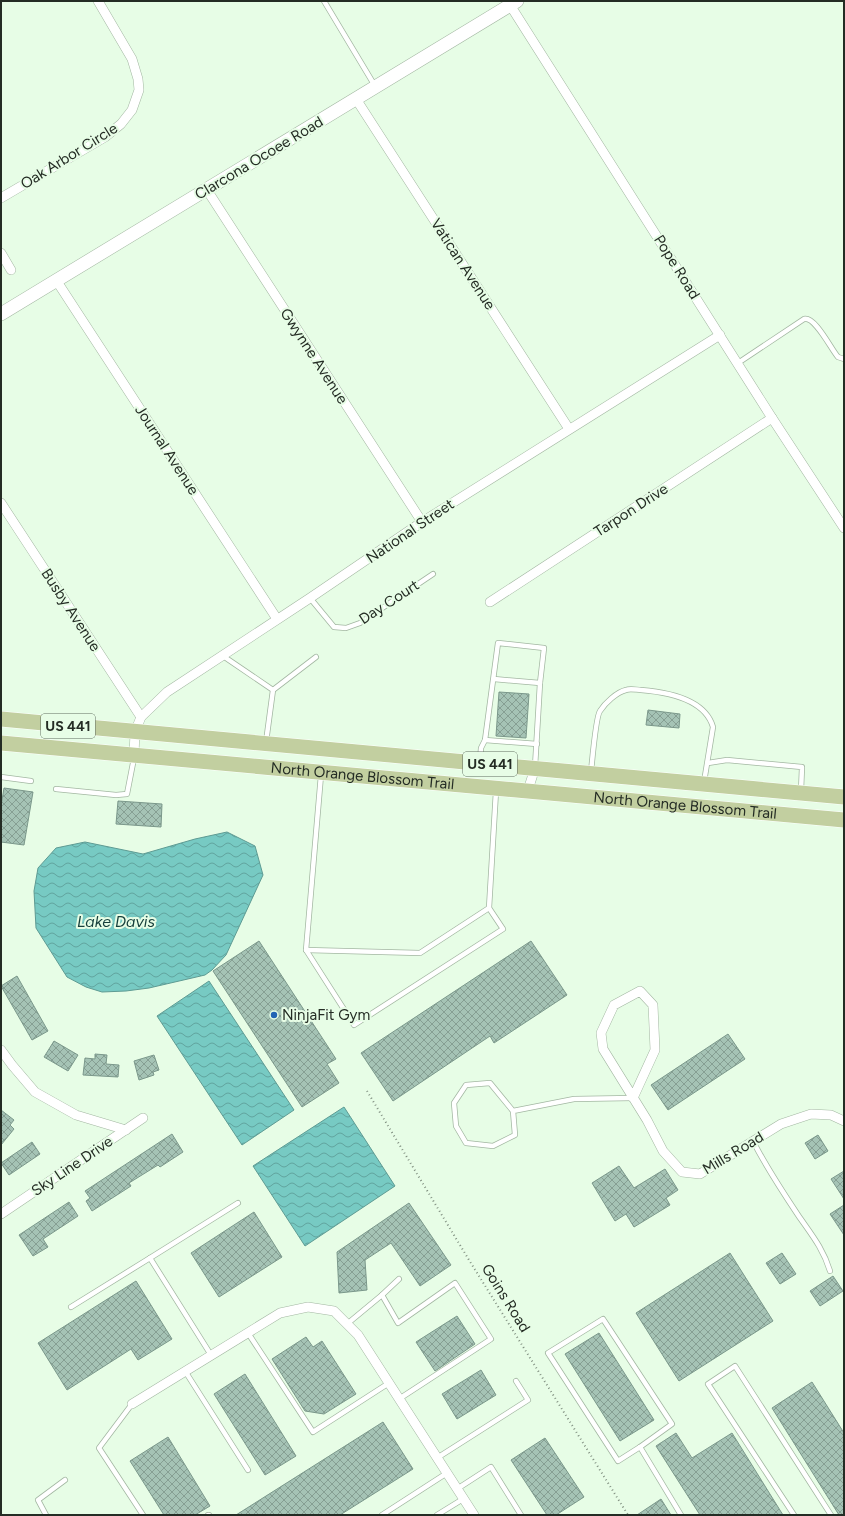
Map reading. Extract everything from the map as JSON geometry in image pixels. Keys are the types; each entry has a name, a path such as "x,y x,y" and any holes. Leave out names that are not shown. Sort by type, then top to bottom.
{"main road":[{"name":"Clarcona Ocoee Road","path":"1,314 514,3"},
{"name":"North Orange Blossom Trail","path":"1,720 844,797"},
{"name":"North Orange Blossom Trail","path":"1,743 844,820"}],"street":[{"name":"Oak Arbor Circle","path":"1,198 105,137 121,124 132,110 139,90 138,79 132,59 98,1"},
{"name":"Pope Road","path":"514,3 772,418 844,528"},
{"name":"Vatican Avenue","path":"356,99 569,429"},
{"name":"Gwynne Avenue","path":"207,190 422,522"},
{"path":"1,253 11,270"},
{"name":"Journal Avenue","path":"56,280 278,619"},
{"name":"National Street","path":"134,755 135,732 141,717 167,692 422,522 720,335"},
{"name":"Tarpon Drive","path":"490,602 772,418"},
{"name":"Busby Avenue","path":"1,502 141,717"},
{"path":"528,790 535,768"},
{"name":"Mills Road","path":"633,1098 655,1050 653,1005 640,991 614,1005 602,1033 603,1048 633,1098 647,1120 663,1151 682,1172 700,1174 781,1124 811,1114 832,1115 844,1121"},
{"path":"1,1050 35,1092 76,1115 126,1130"},
{"name":"Sky Line Drive","path":"1,1214 143,1118"},
{"path":"132,1404 280,1313 308,1307 334,1311 358,1335 474,1515"}],"lane":[{"path":"324,1 376,87"},
{"path":"738,363 804,319 808,318 812,320 838,357 844,359"},
{"name":"Day Court","path":"310,598 334,627 346,628 360,623 432,574"},
{"path":"479,763 481,748 485,740 498,643 544,648 540,683 535,768"},
{"path":"223,655 272,690"},
{"path":"266,744 272,690 316,657"},
{"path":"494,678 540,683"},
{"path":"591,773 599,712 613,697 626,689 655,692 687,700 705,713 711,720 714,727 704,784"},
{"path":"485,740 537,744"},
{"path":"56,789 116,796 127,794 134,755"},
{"path":"708,763 727,760 802,767 802,793"},
{"path":"321,772 306,950 354,1025 503,929 489,908 496,788"},
{"path":"1,777 31,781"},
{"path":"306,950 420,953 489,908"},
{"path":"490,1083 514,1111 515,1135 493,1146 466,1143 456,1126 454,1103 466,1085 490,1083"},
{"path":"514,1111 574,1099 633,1098"},
{"path":"753,1141 794,1208 820,1245 824,1252 830,1271"},
{"path":"71,1307 238,1203"},
{"path":"150,1258 211,1355"},
{"path":"347,1324 399,1279"},
{"path":"382,1295 398,1323 456,1283 491,1339 399,1399"},
{"path":"602,1318 672,1424 640,1447 618,1461 548,1353 602,1318"},
{"path":"248,1333 312,1432 389,1383"},
{"path":"794,1515 708,1384 735,1366 831,1515"},
{"path":"185,1371 248,1470"},
{"path":"437,1458 528,1400 516,1381"},
{"path":"132,1404 99,1448 143,1515"},
{"path":"640,1447 681,1515"},
{"path":"457,1489 491,1467 521,1515"},
{"path":"382,1515 447,1473"},
{"path":"46,1515 38,1500 65,1480"},
{"path":"437,1515 463,1499"}],"path":[{"name":"Goins Road","path":"368,1091 469,1260 628,1515"}],"water":[{"name":"Lake Davis","path":"227,832 255,846 263,875 226,955 212,970 205,975 149,988 126,991 102,992 86,987 67,977 36,928 34,891 38,868 56,848 85,842 143,854 195,839"},
{"path":"209,981 294,1110 242,1145 157,1016"},
{"path":"344,1107 395,1186 305,1246 253,1166"}],"building":[{"path":"499,692 529,694 526,738 496,736"},
{"path":"648,710 680,714 679,728 646,725"},
{"path":"4,788 33,792 24,845 1,842 1,806"},
{"path":"118,801 162,804 161,827 116,824"},
{"name":"NinjaFit Gym","path":"259,941 336,1059 327,1064 339,1083 302,1107 213,971"},
{"path":"531,941 567,995 494,1043 490,1036 393,1101 361,1053"},
{"path":"17,976 48,1031 32,1040 1,986"},
{"path":"728,1034 745,1059 668,1110 651,1085"},
{"path":"54,1041 78,1055 68,1071 44,1057"},
{"path":"95,1054 107,1055 106,1064 119,1065 118,1077 83,1075 85,1058 95,1059"},
{"path":"154,1055 159,1070 153,1072 154,1075 139,1080 134,1061"},
{"path":"1,1110 14,1120 10,1125 14,1129 1,1145"},
{"path":"172,1134 183,1152 160,1167 158,1165 129,1183 131,1186 92,1211 86,1201 90,1198 85,1191"},
{"path":"818,1135 828,1151 815,1159 805,1143"},
{"path":"32,1142 40,1154 9,1175 1,1163"},
{"path":"619,1166 634,1188 665,1169 678,1190 666,1198 670,1205 634,1227 626,1214 615,1221 592,1183"},
{"path":"844,1171 844,1199 831,1179"},
{"path":"69,1202 78,1216 43,1239 48,1247 33,1256 19,1235"},
{"path":"409,1203 451,1265 420,1286 391,1243 365,1260 367,1290 339,1293 337,1252"},
{"path":"844,1205 844,1235 830,1214"},
{"path":"254,1212 282,1257 219,1297 191,1253"},
{"path":"730,1253 773,1321 679,1381 636,1313"},
{"path":"782,1253 796,1274 780,1284 766,1263"},
{"path":"833,1276 843,1291 820,1306 810,1291"},
{"path":"136,1281 172,1339 138,1360 131,1349 67,1390 38,1343"},
{"path":"457,1316 475,1344 435,1371 416,1342"},
{"path":"599,1333 654,1420 620,1441 565,1354"},
{"path":"306,1337 313,1347 322,1341 356,1394 324,1414 305,1411 272,1359"},
{"path":"481,1370 496,1395 457,1419 442,1394"},
{"path":"245,1374 296,1456 265,1475 214,1394"},
{"path":"812,1382 844,1433 844,1515 839,1515 772,1408"},
{"path":"383,1422 413,1469 340,1515 236,1515"},
{"path":"676,1433 692,1458 732,1433 783,1515 700,1515 656,1446"},
{"path":"168,1437 210,1506 195,1515 164,1515 130,1461"},
{"path":"545,1438 584,1497 556,1515 547,1515 511,1460"},
{"path":"661,1499 671,1515 637,1515"}],"place":[{"name":"NinjaFit Gym","path":"274,1015"}]}
